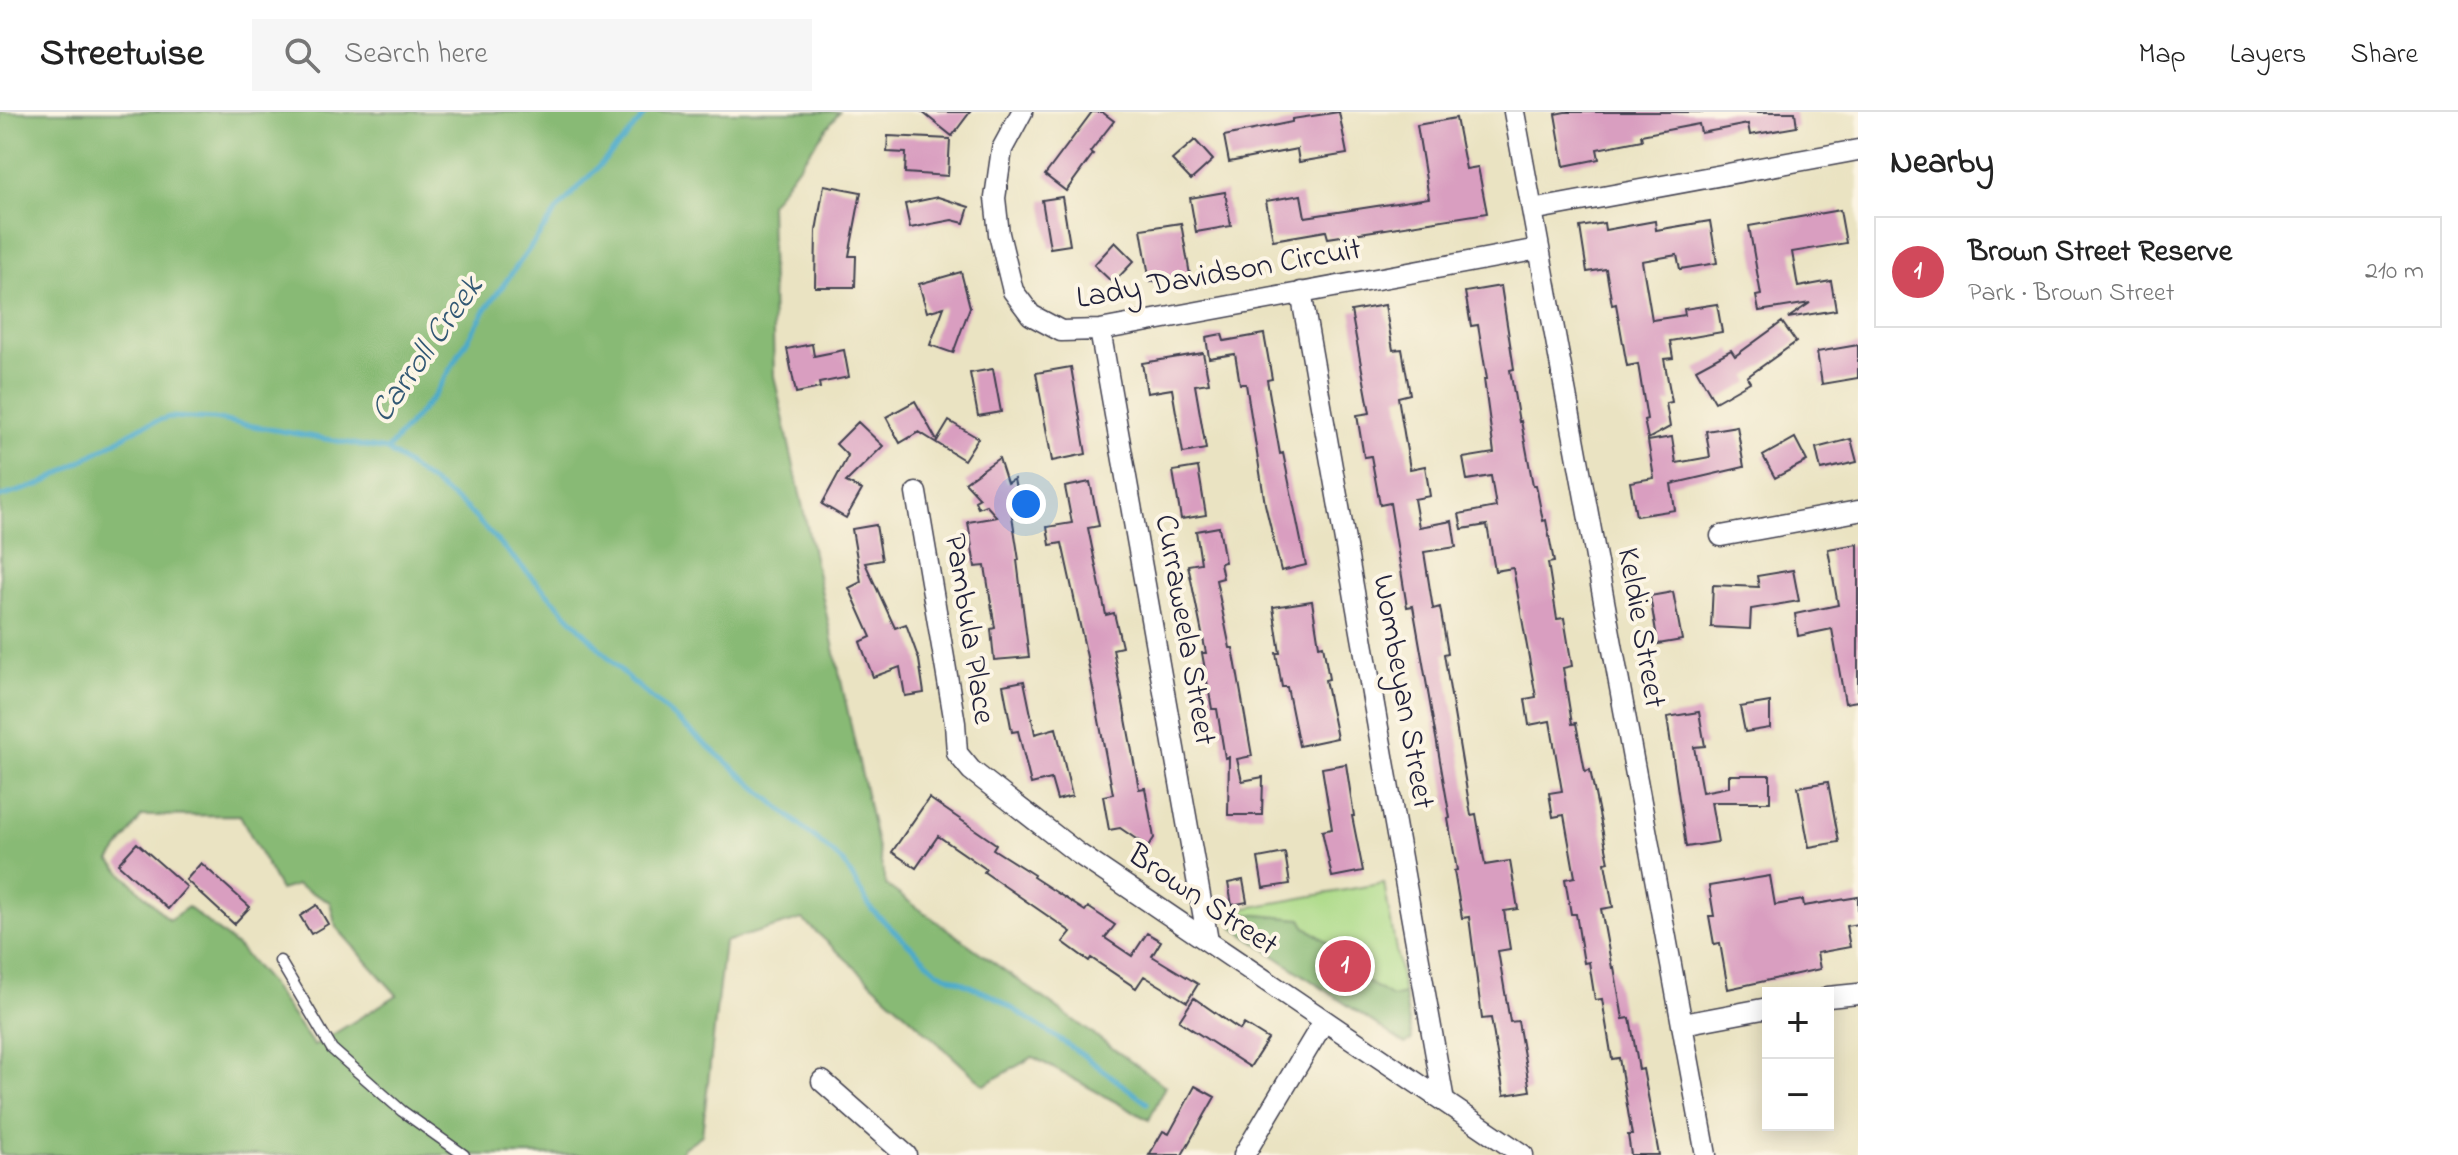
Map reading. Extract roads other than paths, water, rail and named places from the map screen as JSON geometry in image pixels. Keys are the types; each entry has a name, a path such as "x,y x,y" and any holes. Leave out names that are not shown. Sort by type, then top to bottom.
{"street":[{"name":"Lady Davidson Circuit","path":"1022,112 1002,149 995,198 999,234 1013,291 1031,315 1061,331 1100,330 1539,249"},
{"name":"Keldie Street","path":"1514,112 1706,1155"},
{"path":"1532,210 1858,150"},
{"name":"Wombeyan Street","path":"1301,292 1444,1101"},
{"name":"Curraweela Street","path":"1100,330 1208,941"},
{"name":"Pambula Place","path":"916,493 955,723 957,753 971,770"},
{"path":"1721,536 1858,511"},
{"name":"Brown Street","path":"971,770 1076,852 1523,1155"},
{"path":"1683,1024 1762,1009"},
{"path":"1244,1155 1324,1021"},
{"path":"822,1081 906,1155"}],"lane":[{"path":"280,961 332,1049 402,1111 464,1155"}],"waterway":[{"name":"Carroll Creek","path":"0,497 42,484 142,426 169,417 214,419 387,450 434,396 486,309 558,209 647,112"},
{"path":"387,450 465,507 626,676 844,863 872,910 937,971 995,997 1080,1053 1147,1103"}],"place":[{"name":"Brown Street Reserve","path":"1345,966"}]}
